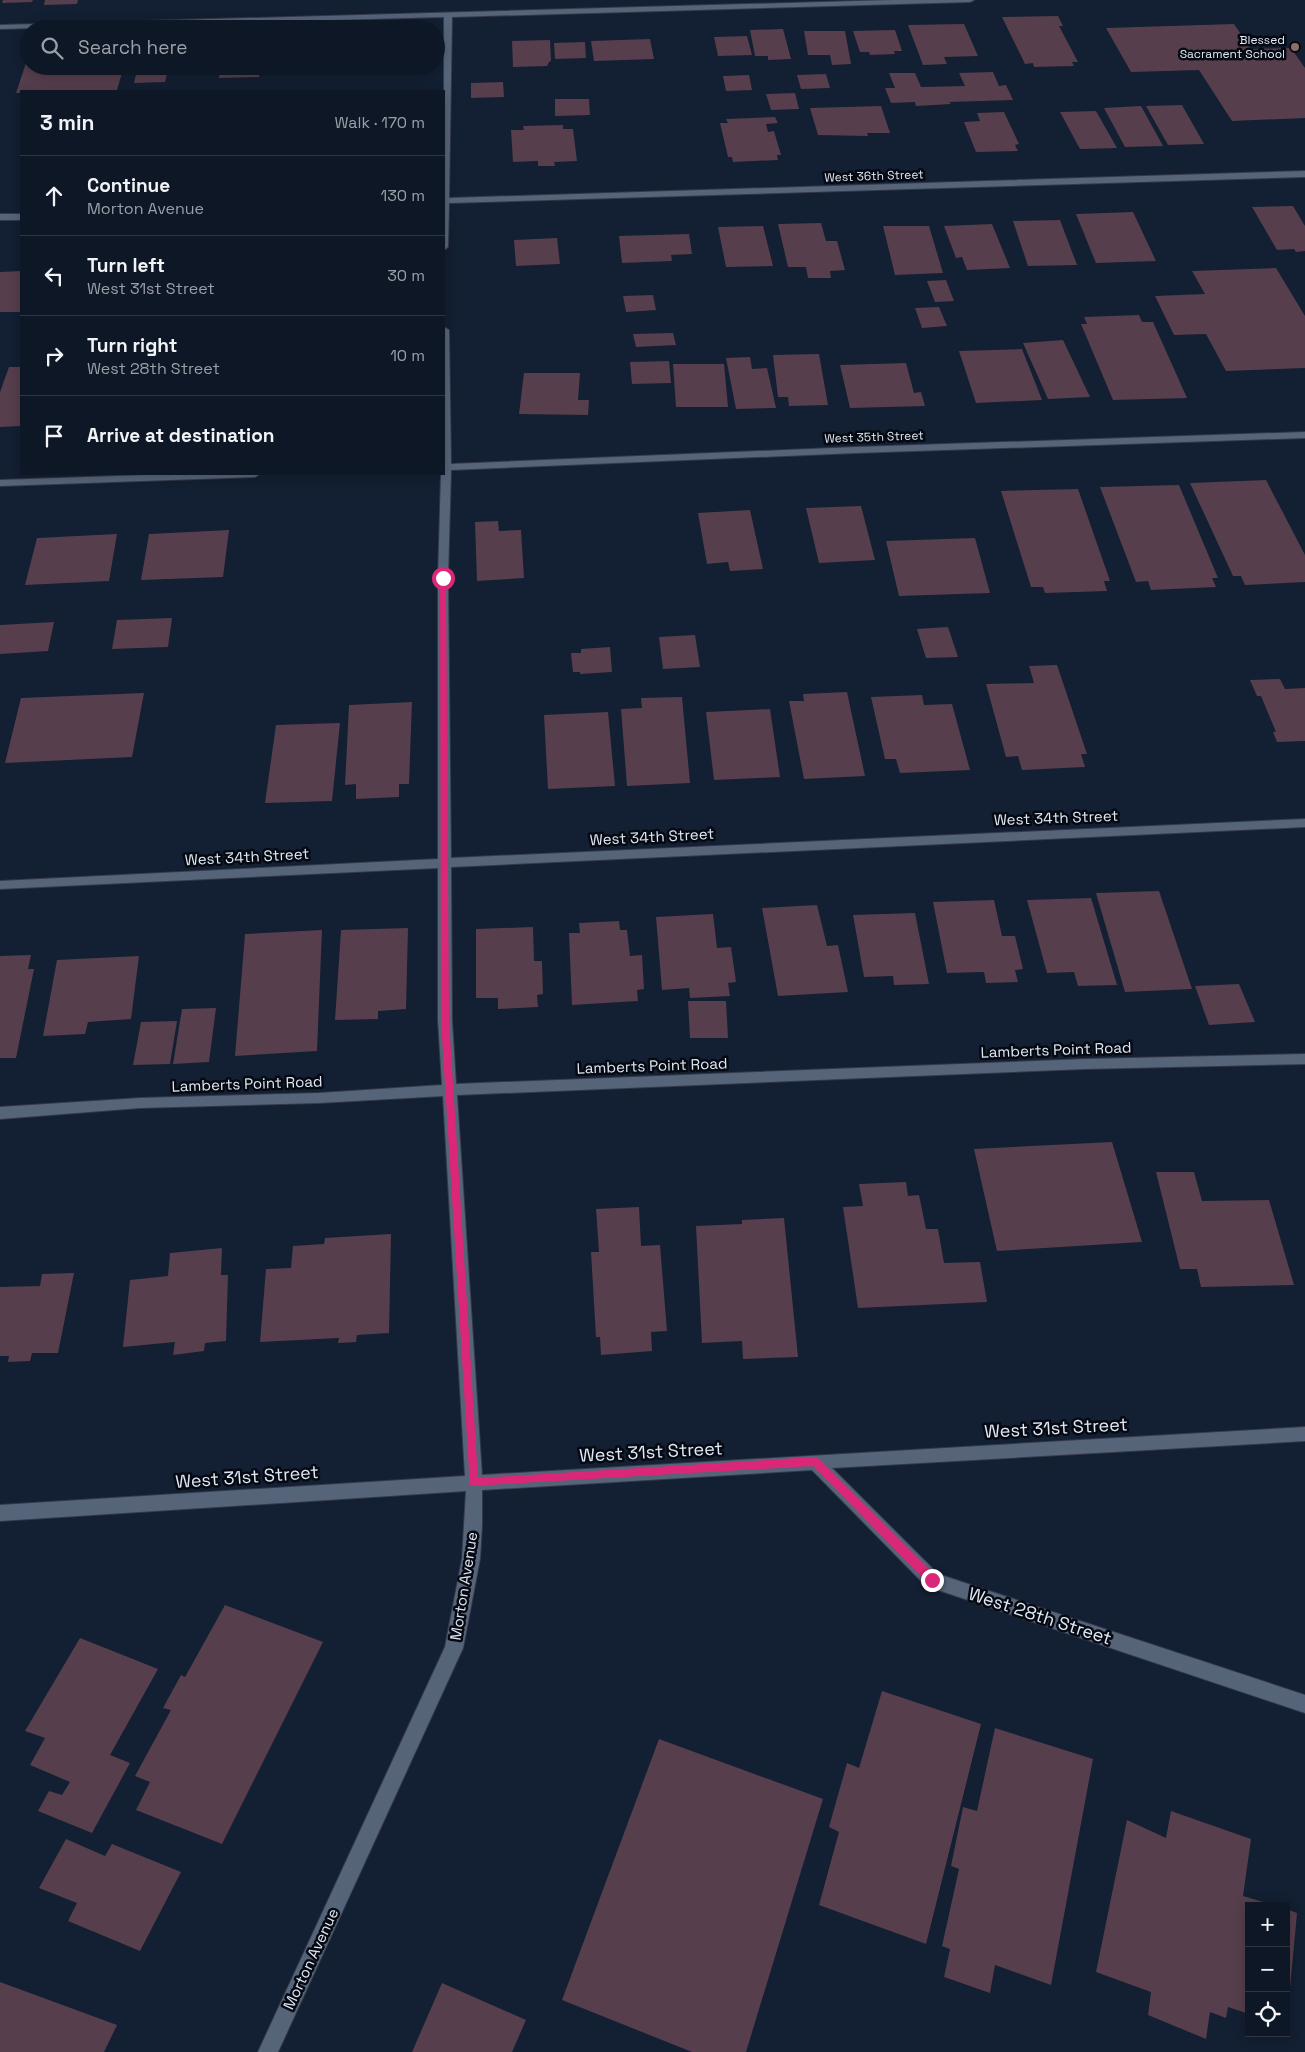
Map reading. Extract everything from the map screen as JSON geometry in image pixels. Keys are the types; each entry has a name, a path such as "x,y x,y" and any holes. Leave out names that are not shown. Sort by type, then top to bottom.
{"street":[{"path":"261,20 970,0"},
{"path":"445,201 448,15"},
{"path":"0,27 20,26"},
{"name":"West 36th Street","path":"445,201 1305,174"},
{"path":"0,217 20,217"},
{"name":"West 35th Street","path":"445,467 1305,434"},
{"path":"0,483 227,475"},
{"name":"Morton Avenue","path":"268,2052 454,1648 471,1559 474,1525 474,1482 445,1020 443,578 445,475"},
{"name":"West 34th Street","path":"0,885 1305,823"},
{"name":"Lamberts Point Road","path":"0,1113 140,1103 319,1098 448,1090 1084,1064 1305,1059"},
{"name":"West 31st Street","path":"0,1513 474,1482 1305,1434"},
{"name":"West 28th Street","path":"815,1462 932,1580 1305,1704"}],"building":[{"path":"3,0 33,0 32,2 2,3"},
{"path":"45,0 78,0 77,4 44,5"},
{"path":"1058,16 1063,26 1059,26 1078,62 1072,62 1074,66 1034,67 1033,63 1025,64 1002,17"},
{"path":"964,24 978,56 944,57 947,64 923,65 908,25"},
{"path":"1234,24 1251,49 1291,48 1305,68 1305,118 1232,121 1199,70 1131,72 1106,28"},
{"path":"783,29 791,59 768,60 768,56 755,56 750,30"},
{"path":"895,30 902,51 894,51 895,54 870,55 869,52 860,52 853,31"},
{"path":"804,31 845,31 851,64 832,65 830,55 808,55"},
{"path":"747,36 752,55 718,56 714,37"},
{"path":"650,39 654,59 594,61 591,41"},
{"path":"550,40 551,61 547,66 513,67 512,41"},
{"path":"585,42 586,58 555,59 554,43"},
{"path":"993,72 999,86 1006,85 1013,100 949,102 951,104 916,106 915,102 891,103 885,88 895,88 889,73 915,73 921,87 965,86 959,73"},
{"path":"826,74 830,88 801,89 797,75"},
{"path":"22,75 121,75 117,90 20,90 20,93 16,93"},
{"path":"136,75 167,75 165,82 134,83"},
{"path":"220,75 259,75 259,77 219,78"},
{"path":"749,75 752,90 726,91 723,76"},
{"path":"503,82 504,97 471,98 471,83"},
{"path":"795,93 799,109 771,110 766,94"},
{"path":"555,99 589,99 590,115 555,116"},
{"path":"1182,105 1204,144 1168,145 1146,106"},
{"path":"881,106 890,133 867,133 868,136 818,135 810,108"},
{"path":"1141,106 1163,146 1125,147 1104,108"},
{"path":"1096,111 1117,148 1080,149 1060,112"},
{"path":"1004,112 1019,144 1015,145 1018,151 976,152 964,122 980,121 977,113"},
{"path":"775,117 778,123 766,124 768,132 774,131 781,155 777,155 778,160 733,162 732,157 728,157 720,123 728,123 726,119"},
{"path":"563,125 563,129 573,129 577,161 554,162 555,166 538,166 538,161 513,162 511,130 524,130 523,126"},
{"path":"1293,206 1305,226 1305,251 1296,252 1294,249 1277,250 1252,207"},
{"path":"1133,212 1156,261 1096,263 1076,214"},
{"path":"1060,220 1077,265 1028,266 1013,221"},
{"path":"821,223 826,241 837,241 845,270 830,271 831,278 808,278 806,267 788,267 778,224"},
{"path":"992,224 1010,268 967,270 962,257 956,258 944,226"},
{"path":"763,226 773,266 726,267 718,227"},
{"path":"883,226 929,226 943,273 895,275"},
{"path":"689,234 692,254 671,255 672,261 622,263 619,236"},
{"path":"557,238 560,264 516,266 514,240"},
{"path":"1276,268 1305,316 1305,368 1226,371 1206,334 1174,335 1155,296 1205,294 1192,271"},
{"path":"20,271 20,312 0,312 0,272"},
{"path":"946,280 954,301 935,302 927,281"},
{"path":"653,295 656,310 626,312 623,296"},
{"path":"939,307 947,326 922,328 915,308"},
{"path":"1139,315 1142,322 1153,322 1187,398 1113,400 1081,324 1087,324 1084,317"},
{"path":"673,333 676,345 636,347 633,334"},
{"path":"1063,340 1090,397 1048,399 1023,343"},
{"path":"1022,349 1042,400 976,403 959,351"},
{"path":"819,354 828,405 789,406 788,397 778,397 773,355"},
{"path":"750,357 752,369 767,368 776,408 736,409 726,358"},
{"path":"669,361 671,383 632,384 630,362"},
{"path":"906,363 914,393 921,392 925,406 850,408 840,365"},
{"path":"673,364 724,364 728,407 676,407"},
{"path":"9,367 20,367 20,426 0,427 0,392"},
{"path":"524,373 580,373 578,400 589,400 588,415 519,414"},
{"path":"1266,480 1305,555 1305,582 1245,585 1241,576 1233,576 1190,483"},
{"path":"1179,485 1218,578 1212,578 1216,587 1151,590 1148,581 1136,582 1100,487"},
{"path":"1078,489 1110,581 1104,581 1107,591 1045,593 1043,587 1031,587 1001,491"},
{"path":"861,506 875,560 819,563 806,508"},
{"path":"750,510 763,569 730,571 728,562 707,564 698,513"},
{"path":"498,521 499,531 521,530 524,578 477,581 475,522"},
{"path":"229,530 223,577 141,580 149,534"},
{"path":"117,534 109,581 25,585 37,538"},
{"path":"975,538 990,593 899,596 886,541"},
{"path":"172,618 168,647 112,649 117,620"},
{"path":"54,622 48,651 0,654 0,625"},
{"path":"948,627 958,657 926,658 917,629"},
{"path":"695,635 700,667 663,669 659,637"},
{"path":"610,647 612,672 580,674 580,672 573,672 571,653 581,653 581,649"},
{"path":"1057,665 1087,754 1081,754 1085,767 1022,770 1018,756 1006,757 986,684 1034,683 1029,666"},
{"path":"1280,679 1285,689 1305,688 1305,741 1277,742 1273,732 1276,732 1261,696 1257,696 1250,680"},
{"path":"847,692 865,776 804,779 789,701 804,701 803,694"},
{"path":"144,693 132,757 5,763 21,698"},
{"path":"922,695 924,705 952,704 970,770 900,773 896,759 885,759 871,697"},
{"path":"682,697 690,783 627,786 621,709 642,708 641,698"},
{"path":"412,702 409,784 399,784 399,797 356,799 356,784 345,785 349,705"},
{"path":"770,709 780,777 714,780 706,712"},
{"path":"608,712 615,786 548,789 544,715"},
{"path":"340,723 332,801 265,803 276,725"},
{"path":"1159,891 1192,989 1125,992 1096,893"},
{"path":"1091,898 1117,985 1078,986 1074,972 1047,973 1027,900"},
{"path":"994,900 1002,936 1015,936 1023,969 1015,970 1018,982 986,983 984,972 947,973 933,902"},
{"path":"817,905 827,946 838,945 848,992 778,996 762,908"},
{"path":"915,913 929,984 894,985 893,976 864,977 853,915"},
{"path":"713,914 717,948 731,947 736,982 728,983 730,996 690,998 689,988 662,990 656,917"},
{"path":"619,921 620,930 627,930 630,956 642,955 644,989 637,990 638,1001 572,1005 569,933 580,933 579,923"},
{"path":"533,927 534,961 542,961 543,994 537,995 538,1007 498,1009 498,998 476,998 476,929"},
{"path":"408,928 406,1009 378,1011 378,1019 335,1020 341,930"},
{"path":"322,930 317,1051 235,1056 245,934"},
{"path":"31,955 28,969 34,969 16,1058 0,1058 0,956"},
{"path":"139,956 131,1019 88,1022 85,1034 43,1036 57,960"},
{"path":"1239,984 1255,1022 1209,1025 1195,986"},
{"path":"688,1001 726,1001 728,1038 690,1038"},
{"path":"216,1008 209,1062 173,1064 182,1009"},
{"path":"177,1021 170,1064 133,1065 141,1022"},
{"path":"1112,1142 1142,1242 997,1251 974,1149"},
{"path":"1156,1172 1194,1172 1202,1201 1269,1200 1294,1285 1201,1287 1197,1269 1180,1269"},
{"path":"906,1182 908,1196 919,1195 926,1229 938,1229 944,1263 980,1262 987,1302 858,1308 843,1207 863,1206 859,1184"},
{"path":"639,1207 641,1246 660,1245 667,1331 651,1332 652,1351 601,1355 600,1337 596,1337 591,1252 599,1252 596,1209"},
{"path":"784,1218 798,1357 743,1359 742,1341 702,1343 696,1226 742,1224 742,1220"},
{"path":"391,1234 389,1333 357,1335 356,1342 338,1343 339,1338 260,1342 266,1269 291,1268 293,1246 324,1244 325,1238"},
{"path":"222,1248 221,1275 228,1275 226,1341 205,1343 204,1351 173,1355 175,1342 123,1347 130,1280 168,1276 170,1253"},
{"path":"74,1273 58,1353 32,1353 30,1361 8,1362 9,1356 0,1356 0,1287 40,1286 42,1274"},
{"path":"225,1605 323,1642 222,1844 136,1810 150,1782 135,1776 171,1710 163,1708 181,1675 185,1677"},
{"path":"80,1638 158,1669 110,1755 130,1763 92,1833 38,1811 49,1791 62,1795 70,1782 30,1765 45,1738 25,1731"},
{"path":"882,1691 981,1724 926,1944 819,1905 839,1832 829,1827 847,1763 859,1768"},
{"path":"995,1728 1093,1759 1051,1985 995,1965 990,1993 944,1977 950,1949 942,1946 959,1869 951,1866 963,1807 977,1811"},
{"path":"659,1739 823,1799 746,2052 692,2052 562,2000"},
{"path":"1171,1811 1251,1839 1243,1896 1264,1902 1245,1902 1245,2013 1228,2007 1226,2018 1210,2012 1206,2039 1148,2015 1151,1992 1096,1972 1127,1820 1166,1838"},
{"path":"66,1839 105,1856 112,1844 181,1872 140,1951 68,1921 77,1903 39,1888"},
{"path":"1290,1910 1297,1913 1290,1988"},
{"path":"0,1982 117,2025 104,2052 0,2052"},
{"path":"442,1983 526,2020 512,2052 412,2052"}],"place":[{"name":"Blessed Sacrament School","path":"1295,47"}],"route":[{"path":"443,578 445,1020 474,1482 815,1462 932,1580"}]}
